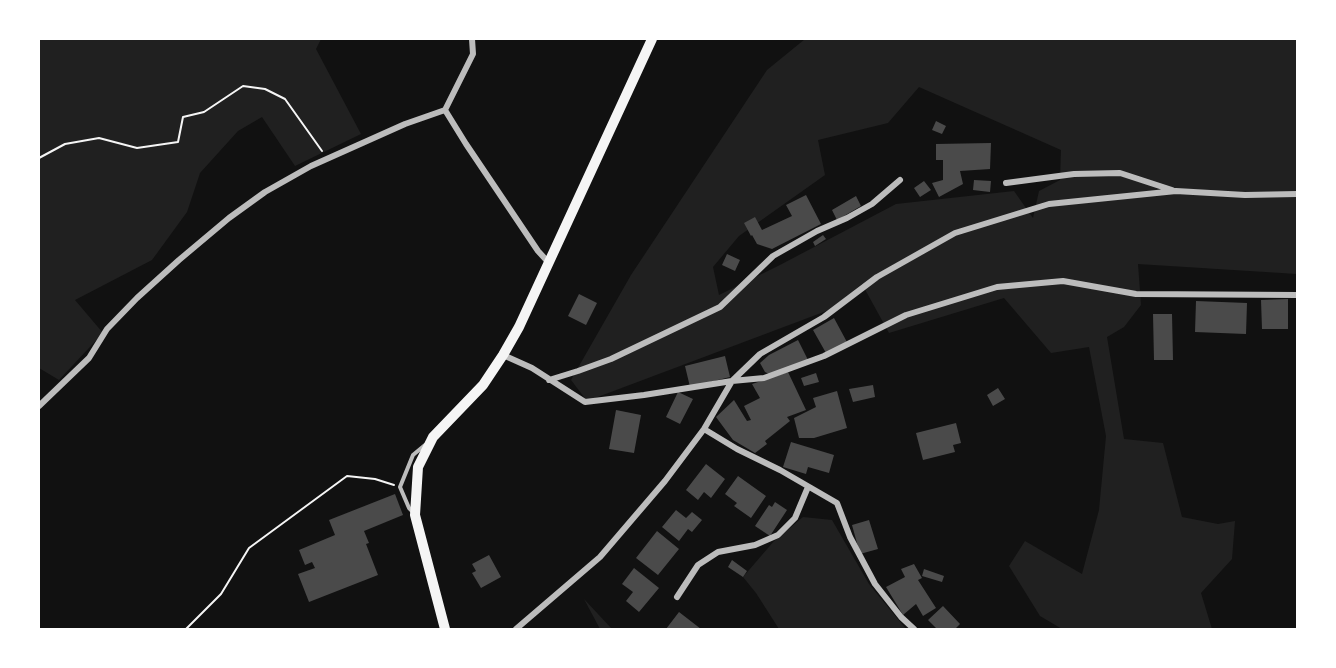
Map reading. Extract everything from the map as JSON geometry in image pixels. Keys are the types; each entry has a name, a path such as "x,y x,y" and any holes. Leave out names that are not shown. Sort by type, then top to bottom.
{"main road":[{"path":"445,629 415,515 418,467 433,437 483,385 519,327 652,39"}],"street":[{"path":"39,406 89,358 106,329 137,298 229,218 266,192 311,166 405,124 445,110 473,54 472,39"},
{"path":"445,110 538,251 549,263"},
{"path":"1006,183 1074,174 1120,173 1176,191"},
{"path":"549,380 611,359 720,307 773,256 872,204 900,180"},
{"path":"516,629 600,557 665,481 704,429 732,381 760,354 824,317 877,277 955,233 1049,204 1176,191 1245,195 1297,194"},
{"path":"503,355 532,368 585,402 764,378 824,356 906,315 997,287 1063,281 1136,294 1297,295"},
{"path":"704,429 837,503 850,537 876,584 901,617 914,629"},
{"path":"676,597 698,565 718,552 755,545 778,535 795,518 808,487"}],"lane":[{"path":"415,515 409,508 400,487 413,455 433,437"}],"path":[{"path":"39,158 65,144 99,138 137,148 178,142 183,117 204,112 243,86 265,89 285,99 327,159"},
{"path":"186,629 221,594 249,548 347,476 375,479 400,487"}],"shaded area":[{"path":"39,39 321,39 316,49 361,134 295,166 262,117 238,131 200,173 187,212 152,260 75,300 103,333 59,380 39,368"},
{"path":"805,39 1297,39 1297,274 1138,264 1141,305 1124,327 1107,337 1124,439 1163,443 1182,517 1218,524 1235,521 1232,559 1201,593 1212,629 1062,629 1040,616 1009,566 1025,541 1082,574 1099,510 1106,436 1089,347 1051,353 1004,298 889,333 862,284 829,310 587,401 571,380 631,275 767,70","holes":["919,87 1061,150 1060,180 1039,191 1033,218 1014,191 896,204 719,295 713,267 739,236 825,175 818,140 888,123"]},
{"path":"803,517 832,520 869,584 906,629 779,629 743,577 774,541"},
{"path":"584,599 612,629 600,629"}],"building":[{"path":"936,121 946,126 942,134 932,130"},
{"path":"991,143 990,169 960,171 963,184 939,197 932,183 943,180 943,160 936,160 936,144"},
{"path":"974,180 991,181 990,192 973,190"},
{"path":"924,181 931,190 920,197 914,188"},
{"path":"806,195 821,224 772,249 757,244 744,223 755,217 762,230 792,216 786,205"},
{"path":"856,196 861,206 837,220 832,210"},
{"path":"823,235 826,239 815,246 813,242"},
{"path":"727,254 740,260 735,271 722,265"},
{"path":"579,294 597,303 586,325 568,316"},
{"path":"1288,299 1288,329 1262,329 1261,300"},
{"path":"1196,301 1247,303 1246,334 1195,332"},
{"path":"1153,314 1172,314 1173,360 1154,360"},
{"path":"834,318 848,344 826,353 813,330"},
{"path":"798,340 808,360 771,375 765,372 760,363 769,355"},
{"path":"725,356 730,377 690,387 685,366"},
{"path":"788,372 806,410 787,417 790,421 765,441 767,444 755,453 733,440 716,417 734,400 747,421 751,420 744,406 760,398 752,384"},
{"path":"816,373 819,382 804,386 801,378"},
{"path":"873,385 875,397 853,402 849,389"},
{"path":"998,388 1005,399 993,406 987,395"},
{"path":"837,391 847,428 814,438 799,438 794,418 816,407 813,398"},
{"path":"678,392 693,399 680,424 666,417"},
{"path":"616,410 641,415 634,453 609,449"},
{"path":"956,423 961,443 953,445 955,452 923,460 916,433"},
{"path":"791,442 834,455 829,473 808,467 806,474 783,467"},
{"path":"706,464 725,479 711,498 704,492 698,500 686,490"},
{"path":"738,476 766,496 751,518 734,506 737,503 725,494"},
{"path":"395,494 403,515 364,531 369,543 366,544 378,575 309,602 298,574 315,568 312,562 305,565 299,550 335,535 329,520"},
{"path":"775,502 787,510 770,536 755,526 769,505 772,507"},
{"path":"676,510 686,518 692,512 702,520 692,532 688,529 679,541 662,527"},
{"path":"869,520 878,549 860,554 852,525"},
{"path":"657,531 679,549 658,575 636,558"},
{"path":"489,555 501,577 481,588 472,573 476,571 472,564"},
{"path":"732,560 747,571 743,577 728,567"},
{"path":"914,564 922,578 918,580 936,608 923,616 916,604 903,615 886,587 905,577 901,569"},
{"path":"634,568 659,588 639,612 626,601 633,592 622,584"},
{"path":"924,569 944,576 942,582 922,576"},
{"path":"943,606 960,624 955,629 937,629 928,620"},
{"path":"679,612 701,629 666,629"}]}
